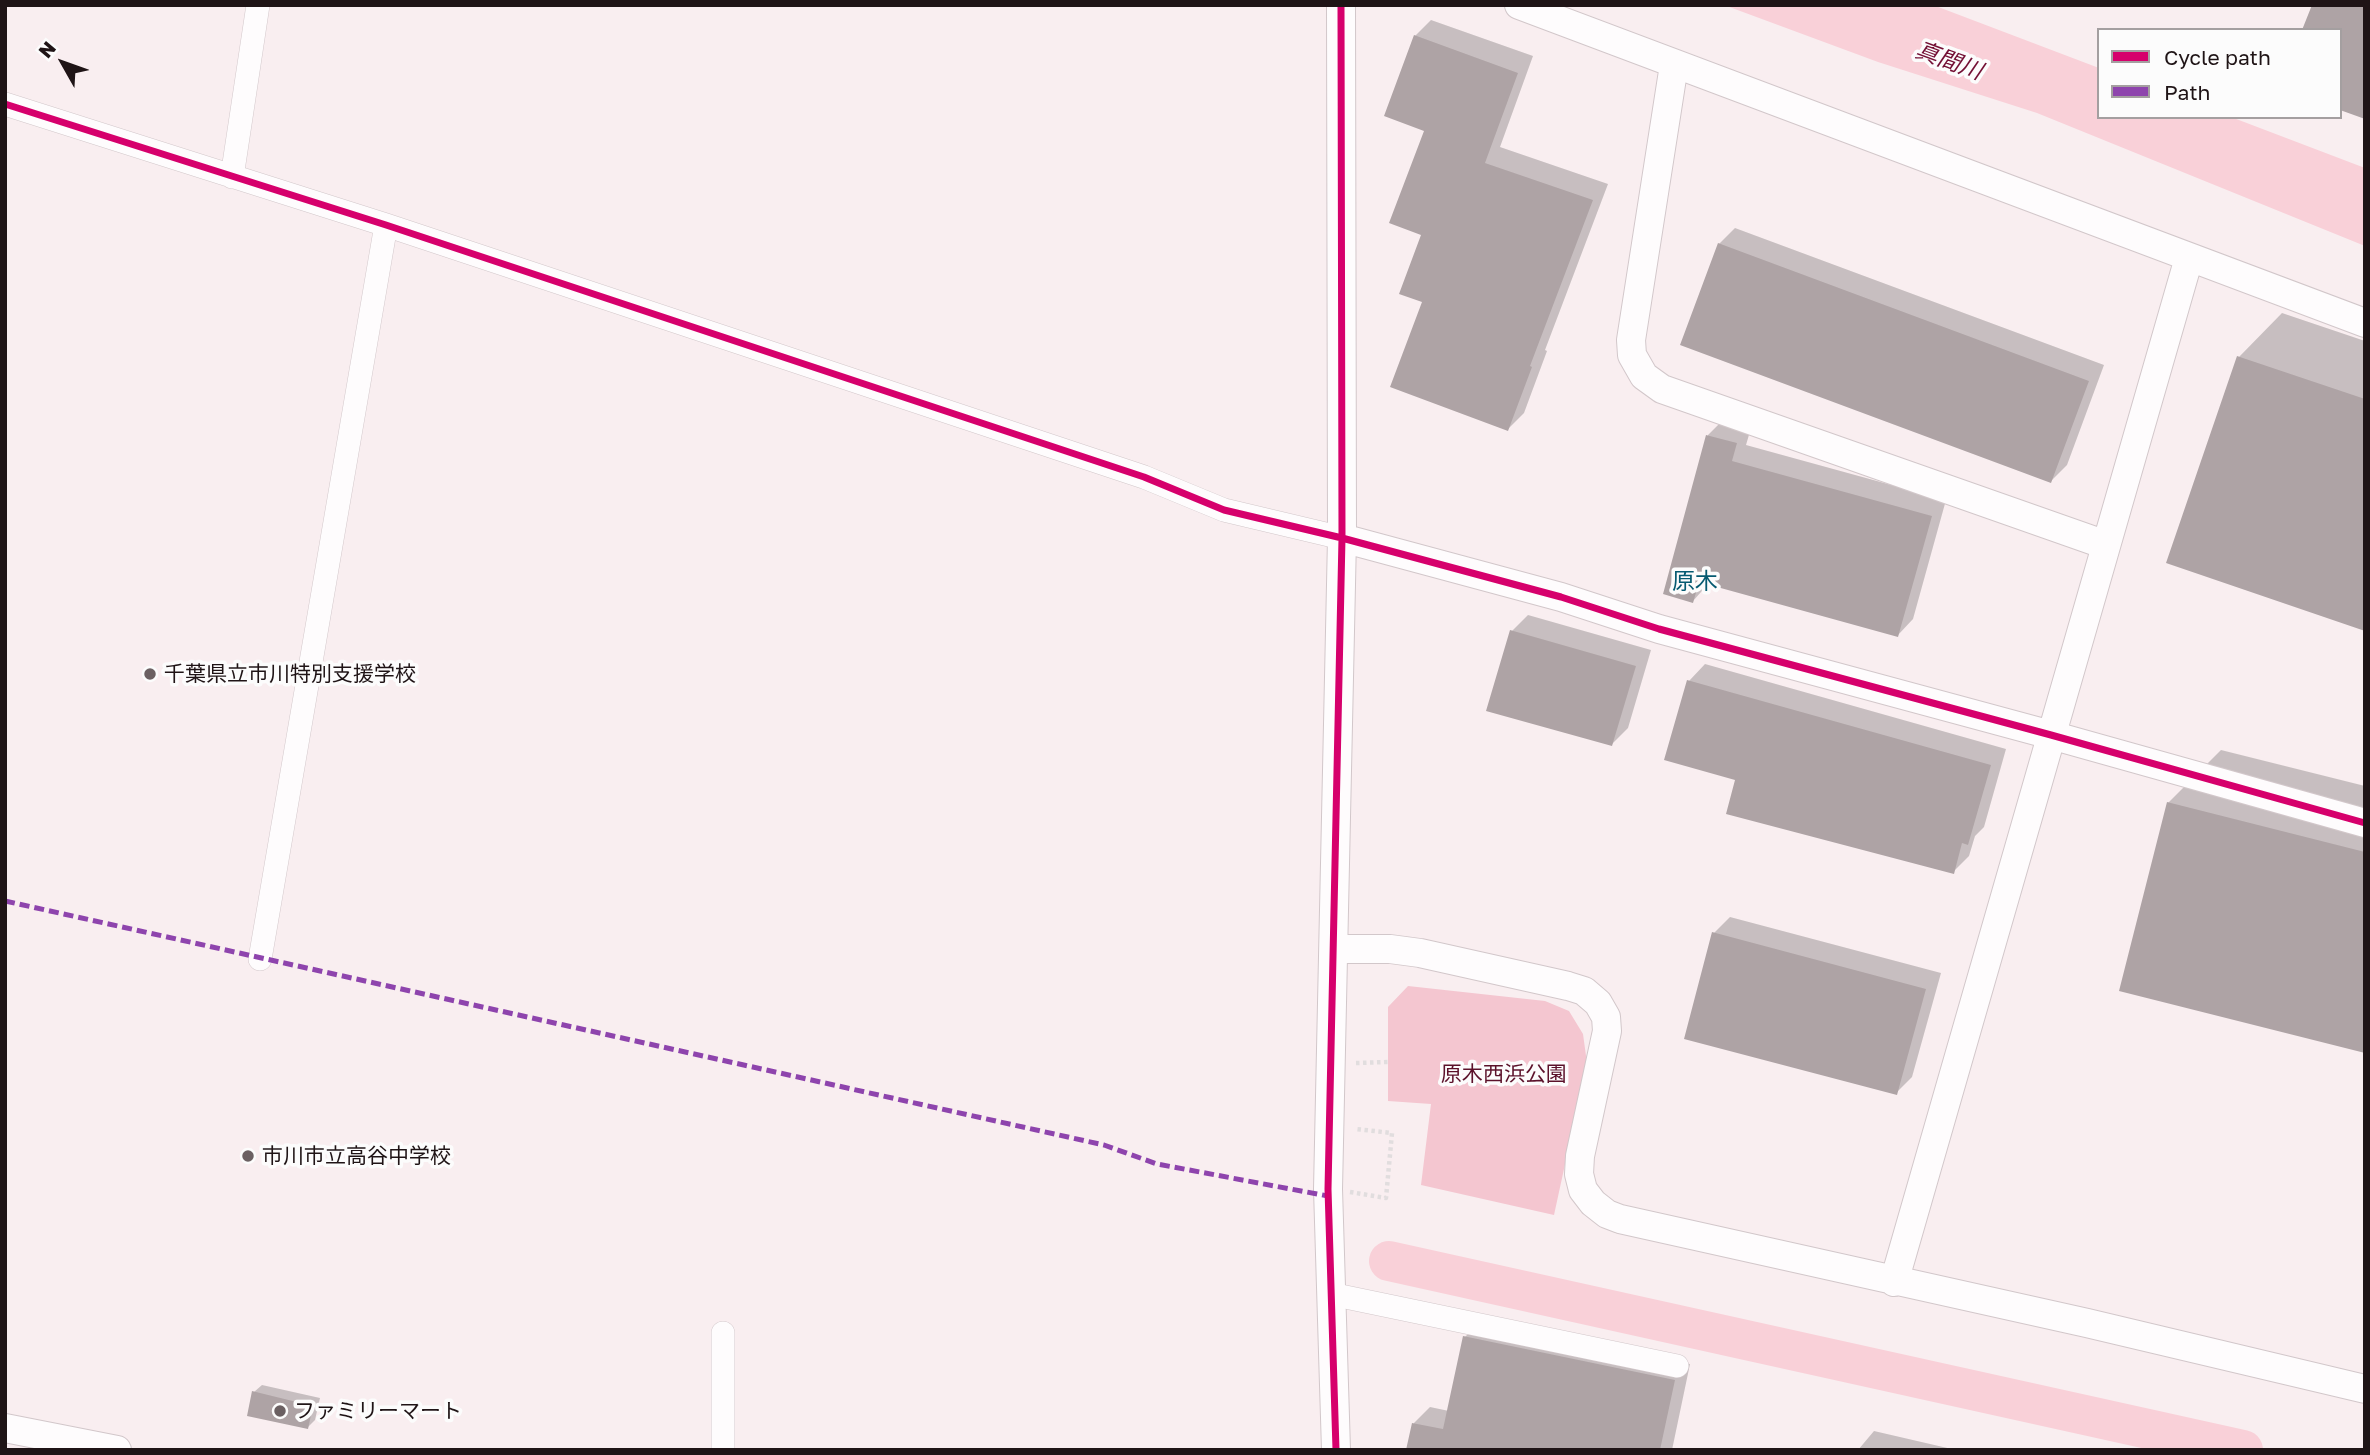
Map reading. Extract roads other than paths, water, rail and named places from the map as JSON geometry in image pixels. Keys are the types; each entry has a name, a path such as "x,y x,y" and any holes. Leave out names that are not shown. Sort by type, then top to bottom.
{"street":[{"path":"232,177 258,5"},
{"path":"1336,1450 1328,1189 1342,538 1341,5"},
{"path":"1519,5 2365,323"},
{"path":"1674,65 1630,340 1632,355 1644,376 1662,389 2106,545"},
{"path":"5,104 386,225 1144,477 1224,510 1342,538 1561,597 1660,629 2365,823"},
{"path":"260,959 386,225"},
{"path":"1894,1282 2189,258"},
{"path":"1334,949 1407,951 1584,991 1598,1003 1606,1017 1607,1031 1580,1156 1579,1174 1583,1190 1593,1203 1607,1214 2365,1389"},
{"path":"1331,1294 1677,1366"},
{"path":"723,1333 723,1450"},
{"path":"5,1428 117,1450"}],"water":[{"name":"真間川","path":"1724,5 1933,5 2097,67 2097,119 2236,119 2365,168 2365,246 2037,113 1878,62"}],"waterway":[{"path":"1389,1261 2243,1450"}],"place":[{"name":"千葉県立市川特別支援学校","path":"150,674"},
{"name":"市川市立高谷中学校","path":"248,1156"},
{"name":"ファミリーマート","path":"280,1411"}],"district":[{"name":"原木","path":"1695,582"}],"park label":[{"name":"原木西浜公園","path":"1504,1074"}]}
